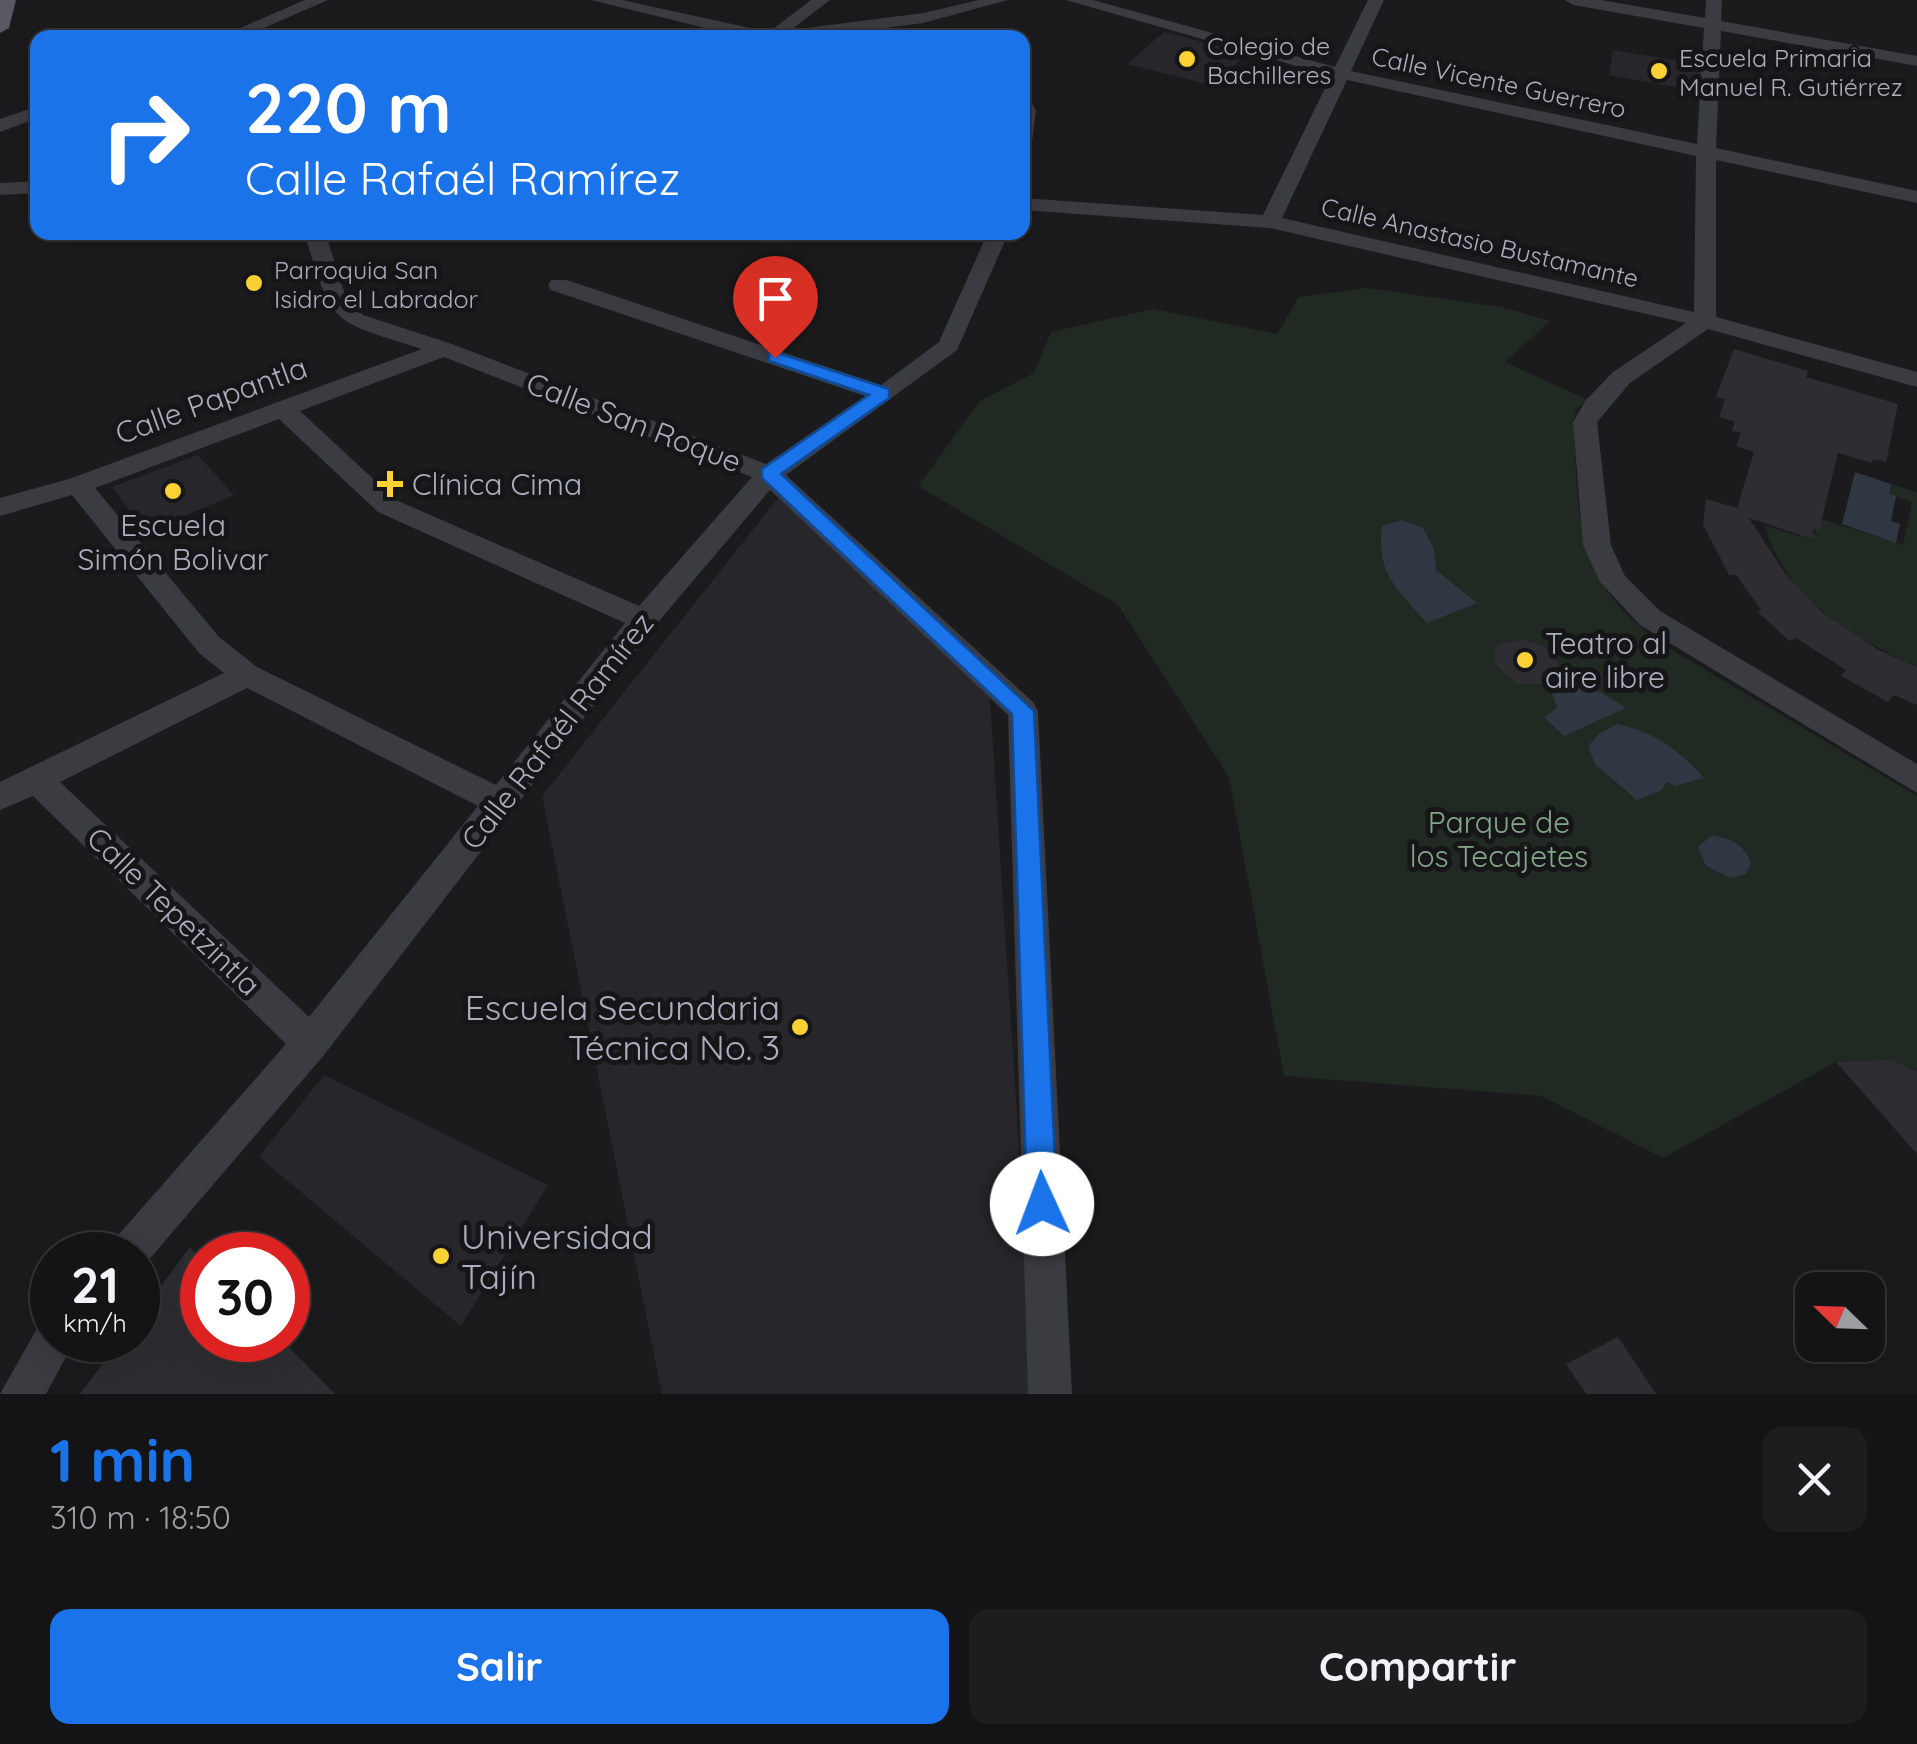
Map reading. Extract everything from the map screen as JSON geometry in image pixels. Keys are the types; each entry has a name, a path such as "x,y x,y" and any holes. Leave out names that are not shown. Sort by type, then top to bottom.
{"main road":[{"path":"0,28 8,0"}],"street":[{"path":"245,30 320,0"},
{"path":"599,0 738,30"},
{"path":"780,30 822,0"},
{"path":"839,30 1000,0"},
{"name":"Calle Vicente Guerrero","path":"1074,0 1342,74 1917,197"},
{"path":"1270,222 1376,0"},
{"path":"1574,0 1917,61"},
{"path":"1714,0 1706,152 1705,321 1622,378 1593,405 1585,422 1596,544 1614,582 1650,618 1917,779"},
{"path":"859,28 864,30"},
{"path":"0,126 30,114"},
{"path":"0,189 30,187"},
{"name":"Calle Anastasio Bustamante","path":"1030,205 1270,222 1705,321 1917,380"},
{"name":"Calle San Roque","path":"317,240 337,303 355,320 444,349 769,474 1023,711 1050,1394"},
{"name":"Calle Rafaél Ramírez","path":"147,1232 312,1044 644,620 769,474 948,345 996,240"},
{"path":"558,285 883,394"},
{"name":"Calle Papantla","path":"0,507 78,485 444,349"},
{"path":"282,408 387,506 644,620"},
{"path":"78,485 208,645 247,675 500,802"},
{"path":"0,797 247,675"},
{"name":"Calle Tepetzintla","path":"36,779 312,1044"},
{"path":"22,1394 41,1362"}],"shaded area":[{"name":"Colegio de Bachilleres","path":"1164,32 1245,53 1218,87 1127,64"},
{"name":"Escuela Primaria Manuel R. Gutiérrez","path":"1613,50 1709,66 1708,93 1609,75"},
{"name":"Escuela Simón Bolivar","path":"198,455 234,495 146,532 112,487"},
{"path":"1855,472 1891,484 1889,494 1896,496 1891,521 1900,524 1896,543 1842,524"},
{"name":"Escuela Secundaria Técnica No. 3","path":"781,494 989,685 1035,1394 662,1394 542,796"},
{"path":"1402,520 1423,528 1434,549 1436,570 1477,603 1427,623 1391,580 1382,557 1382,526"},
{"path":"1591,686 1626,708 1564,736 1544,717 1557,708 1552,694"},
{"path":"1617,724 1665,744 1704,778 1675,786 1667,782 1662,790 1637,800 1595,764 1588,746"},
{"path":"1711,836 1730,840 1745,851 1751,863 1746,874 1731,878 1706,866 1698,847"},
{"name":"Universidad Tajín","path":"324,1075 548,1185 461,1326 259,1157"}],"green space":[{"name":"Parque de los Tecajetes","path":"1366,288 1502,307 1550,321 1505,362 1588,400 1577,409 1573,421 1577,491 1586,547 1611,596 1664,645 1917,796 1917,1070 1891,1061 1836,1062 1663,1158 1541,1096 1284,1076 1229,777 1118,605 918,486 980,401 1034,373 1051,332 1153,309 1277,334 1299,297"},
{"path":"1891,484 1917,492 1917,667 1869,643 1805,595 1788,575 1765,526 1811,539 1822,519 1903,545 1912,502 1888,494"}],"building":[{"path":"1734,349 1808,371 1806,377 1898,404 1886,462 1873,459 1872,463 1838,453 1819,531 1814,529 1812,539 1749,518 1785,573 1822,612 1879,650 1917,667 1917,705 1894,695 1888,702 1841,676 1846,670 1796,638 1789,641 1758,612 1761,610 1736,575 1729,575 1703,524 1706,499 1737,508 1754,452 1736,446 1741,433 1732,431 1735,422 1719,417 1725,399 1716,397"},
{"name":"Teatro al aire libre","path":"1525,639 1545,647 1558,663 1557,679 1550,684 1517,684 1495,664 1494,650 1498,644"},
{"path":"1891,1060 1917,1071 1917,1154 1836,1062"},
{"path":"180,1260 180,1362 304,1362 335,1394 80,1394 104,1362 160,1362 160,1287"},
{"path":"1618,1337 1656,1394 1586,1394 1566,1364"}],"place":[{"name":"Colegio de Bachilleres","path":"1187,59"},
{"name":"Escuela Primaria Manuel R. Gutiérrez","path":"1659,71"},
{"name":"Parroquia San Isidro el Labrador","path":"254,283"},
{"name":"Clínica Cima","path":"390,484"},
{"name":"Escuela Simón Bolivar","path":"173,491"},
{"name":"Teatro al aire libre","path":"1525,660"},
{"name":"Escuela Secundaria Técnica No. 3","path":"800,1027"},
{"name":"Universidad Tajín","path":"441,1256"}],"route":[{"path":"775,358 883,394 769,474 1023,711 1042,1204"}]}
